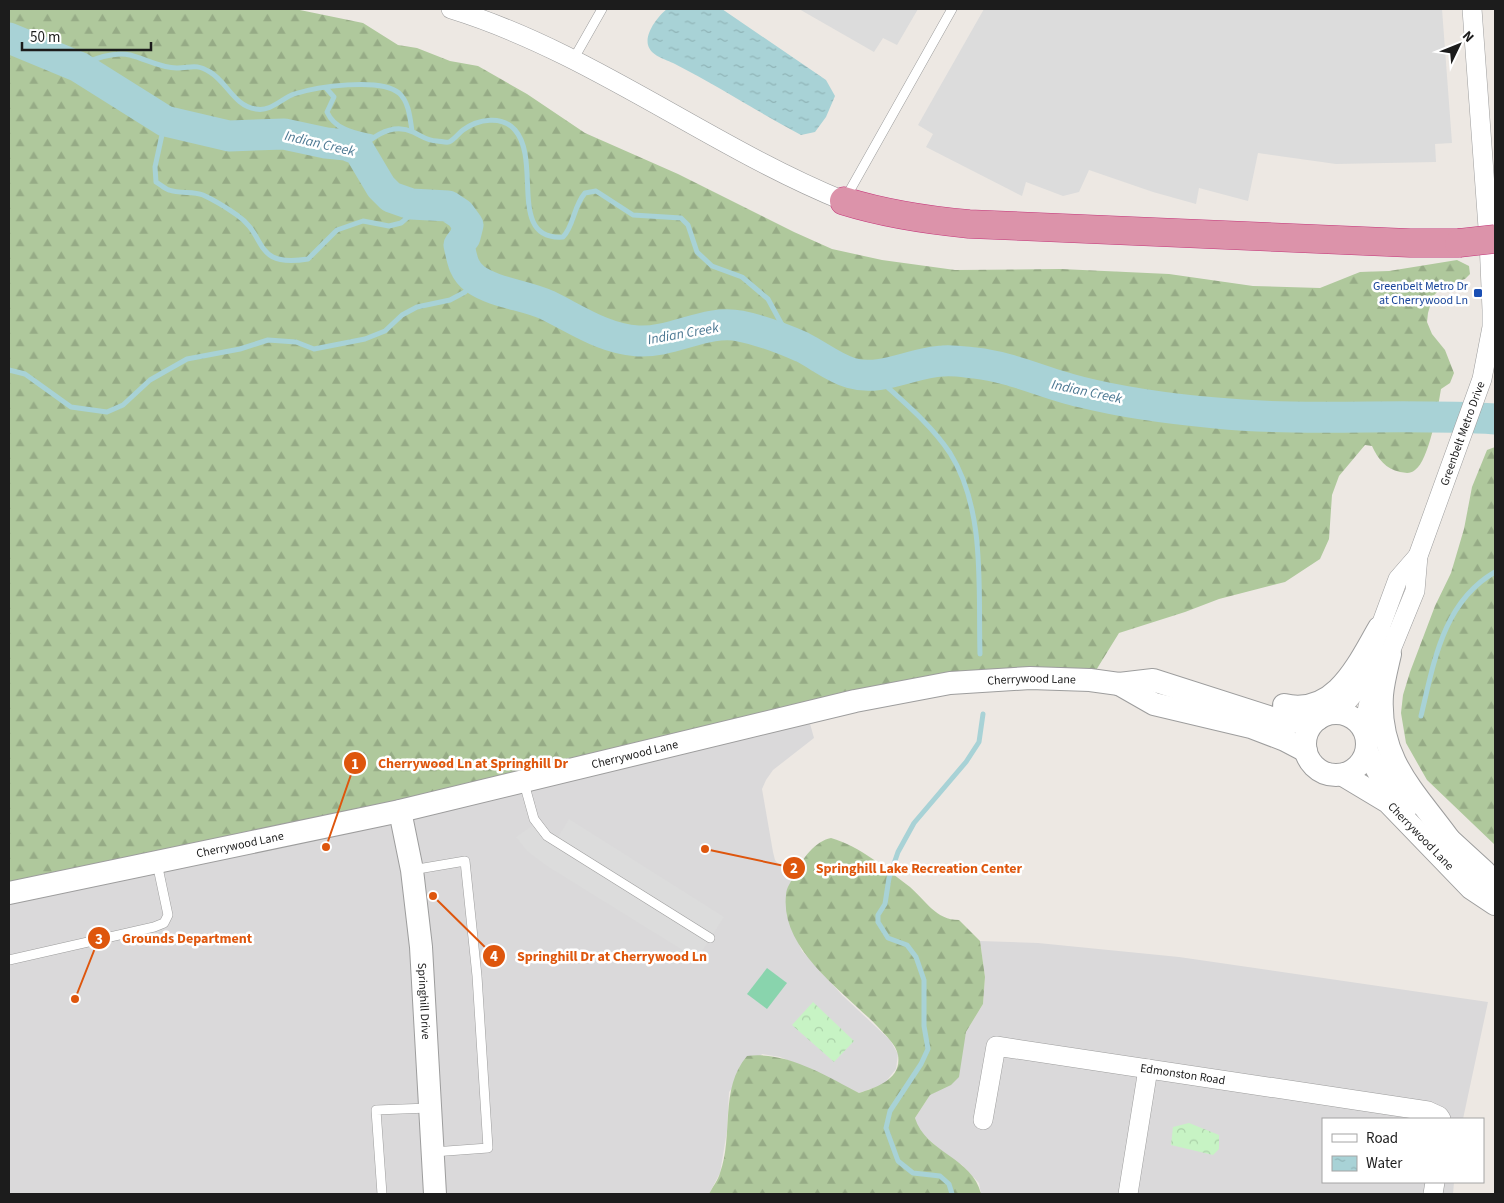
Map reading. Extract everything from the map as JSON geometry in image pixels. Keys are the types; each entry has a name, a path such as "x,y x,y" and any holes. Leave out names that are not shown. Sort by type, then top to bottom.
{"highway":[{"path":"844,201 881,213 969,224 1410,243 1459,243 1495,239"}],"street":[{"path":"451,9 573,60 803,184 844,201"},
{"name":"Greenbelt Metro Drive","path":"1365,741 1368,706 1415,591 1418,556 1482,379 1492,327 1489,241 1472,9"},
{"name":"Greenbelt Metro Drive","path":"1328,716 1357,690 1398,579 1418,556"},
{"path":"1199,694 1231,691 1292,707 1306,706 1321,701 1332,696 1345,684 1379,628"},
{"path":"1390,654 1382,693 1384,737 1399,772 1449,839"},
{"name":"Cherrywood Lane","path":"9,893 400,811 922,686 950,682 1030,678 1090,680 1119,684 1153,680 1278,720 1292,722 1328,716"},
{"name":"Cherrywood Lane","path":"1119,684 1154,704 1251,727 1285,740 1306,751"},
{"path":"1328,716 1352,718 1365,741 1356,769 1343,775 1329,775 1320,771 1308,759 1306,751 1307,734 1328,716"},
{"name":"Cherrywood Lane","path":"1365,741 1379,773 1395,792 1485,872 1495,895"},
{"name":"Cherrywood Lane","path":"1343,775 1388,802 1471,888 1495,904"},
{"name":"Springhill Drive","path":"400,811 412,870 421,947 436,1194"},
{"name":"Edmonston Road","path":"983,1120 996,1046 1428,1111 1435,1113 1440,1118"},
{"path":"1128,1194 1148,1069"}],"lane":[{"path":"573,60 602,9"},
{"path":"844,201 952,9"},
{"path":"523,782 534,819 547,836 710,938"},
{"path":"412,870 465,861 477,976 488,1148 433,1152"},
{"path":"9,960 154,927 164,922 168,916 157,863"},
{"path":"382,1194 376,1110 430,1108"}],"shaded area":[{"path":"799,9 918,9 897,45 883,38 874,52"},
{"path":"984,9 1442,9 1452,143 1435,144 1436,162 1336,164 1258,153 1248,201 1199,188 1196,204 1153,192 1089,170 1079,192 1063,196 1026,182 1022,196 926,147 933,134 918,125"},
{"path":"807,713 814,738 773,770 762,789 775,860 792,881 786,893 795,935 802,951 842,995 890,1040 898,1054 896,1069 884,1084 859,1093 780,1057 762,1054 729,1092 727,1131 720,1173 709,1194 9,1194 9,893"},
{"path":"569,819 724,917 697,959 547,866 527,851 516,837 536,823 555,842"},
{"path":"980,941 1038,943 1179,957 1488,1002 1463,1118 1322,1118 1322,1183 1454,1183 1453,1194 981,1194 979,1183 962,1165 946,1155 918,1130 915,1118 930,1095 939,1090 962,1050 966,1032 983,1004 985,977"}],"green space":[{"path":"9,9 295,9 363,23 398,45 417,48 450,61 478,66 527,94 585,133 678,174 794,232 832,249 882,260 955,270 1061,269 1169,274 1253,286 1320,288 1360,272 1389,271 1457,260 1469,266 1470,274 1465,279 1445,285 1433,296 1427,322 1432,334 1445,350 1454,373 1450,383 1441,389 1429,445 1420,465 1415,470 1406,473 1395,471 1380,459 1372,446 1365,445 1339,476 1332,495 1329,539 1320,559 1285,582 1219,599 1119,633 1090,680 982,680 9,893"},
{"path":"1495,447 1495,845 1427,780 1406,743 1401,713 1403,695 1410,672 1435,606 1451,573 1464,529 1472,487 1487,450"},
{"path":"831,838 852,846 872,859 910,887 932,909 944,917 959,920 980,941 985,977 983,1004 966,1032 959,1077 951,1085 930,1095 915,1118 920,1130 928,1139 969,1172 981,1194 709,1194 719,1176 724,1158 733,1083 738,1069 747,1056 762,1055 791,1061 819,1072 859,1093 887,1081 896,1070 898,1055 893,1043 817,968 793,934 787,915 786,892 798,868 814,847"},
{"path":"767,968 787,983 767,1009 747,994"},
{"path":"813,1002 854,1041 834,1062 792,1025"},
{"path":"1189,1123 1219,1135 1219,1149 1213,1155 1171,1145 1173,1127"}],"water":[{"path":"667,9 722,9 826,80 835,96 826,117 815,132 801,135 691,72 655,55 648,45 648,35 656,20"}],"waterway":[{"name":"Indian Creek","path":"9,38 79,67 165,121 229,136 284,134 326,143 346,145 359,150 381,187 391,197 411,204 448,206 460,214 468,225 465,237 459,245 461,255 465,268 475,279 492,288 547,305 591,328 614,336 638,341 651,341 702,328 728,325 740,326 780,338 802,347 845,371 862,375 885,373 932,362 955,361 1002,368 1068,389 1098,396 1182,410 1251,416 1460,417 1495,419"},
{"path":"79,67 103,56 124,54 171,68 200,68 216,76 236,99 248,107 256,109 271,107 294,94 304,91 332,86 378,85 399,93 405,101 412,131"},
{"path":"326,88 334,97 327,112 335,123 346,130 372,137"},
{"path":"359,150 370,140 390,130 405,129 430,140 448,142 453,140 463,130 476,123 490,120 504,122 515,130 523,144 530,213 536,226 546,235 563,237 567,233 581,198 585,193 596,191 633,215 681,218 688,225 697,252 712,266 742,277 768,299 781,323 800,346"},
{"path":"165,121 155,167 156,182 166,189 173,191 203,195 225,207 247,223 269,255 278,259 290,261 308,259 337,230 363,221 389,226 401,223 424,203"},
{"path":"9,370 25,374 71,407 107,412 123,405 150,380 187,359 240,349 268,340 296,342 314,349 365,339 385,331 402,315 417,307 450,300 465,292 475,279"},
{"path":"874,375 914,412 942,442 962,475 970,499 978,551 980,654"},
{"path":"1421,716 1436,655 1452,617 1463,600 1477,585 1495,572"},
{"path":"952,1194 949,1184 940,1176 913,1173 898,1161 886,1128 890,1111 921,1064 928,1049 924,1026 924,980 916,957 907,945 888,938 878,922 878,915 885,904 889,878 898,852 914,823 966,762 979,742 983,714"}],"place":[{"name":"Greenbelt Metro Dr at Cherrywood Ln","path":"1478,293"},
{"name":"Cherrywood Ln at Springhill Dr","path":"326,847"},
{"name":"Springhill Lake Recreation Center","path":"705,849"},
{"name":"Springhill Dr at Cherrywood Ln","path":"433,896"},
{"name":"Grounds Department","path":"75,999"}]}
